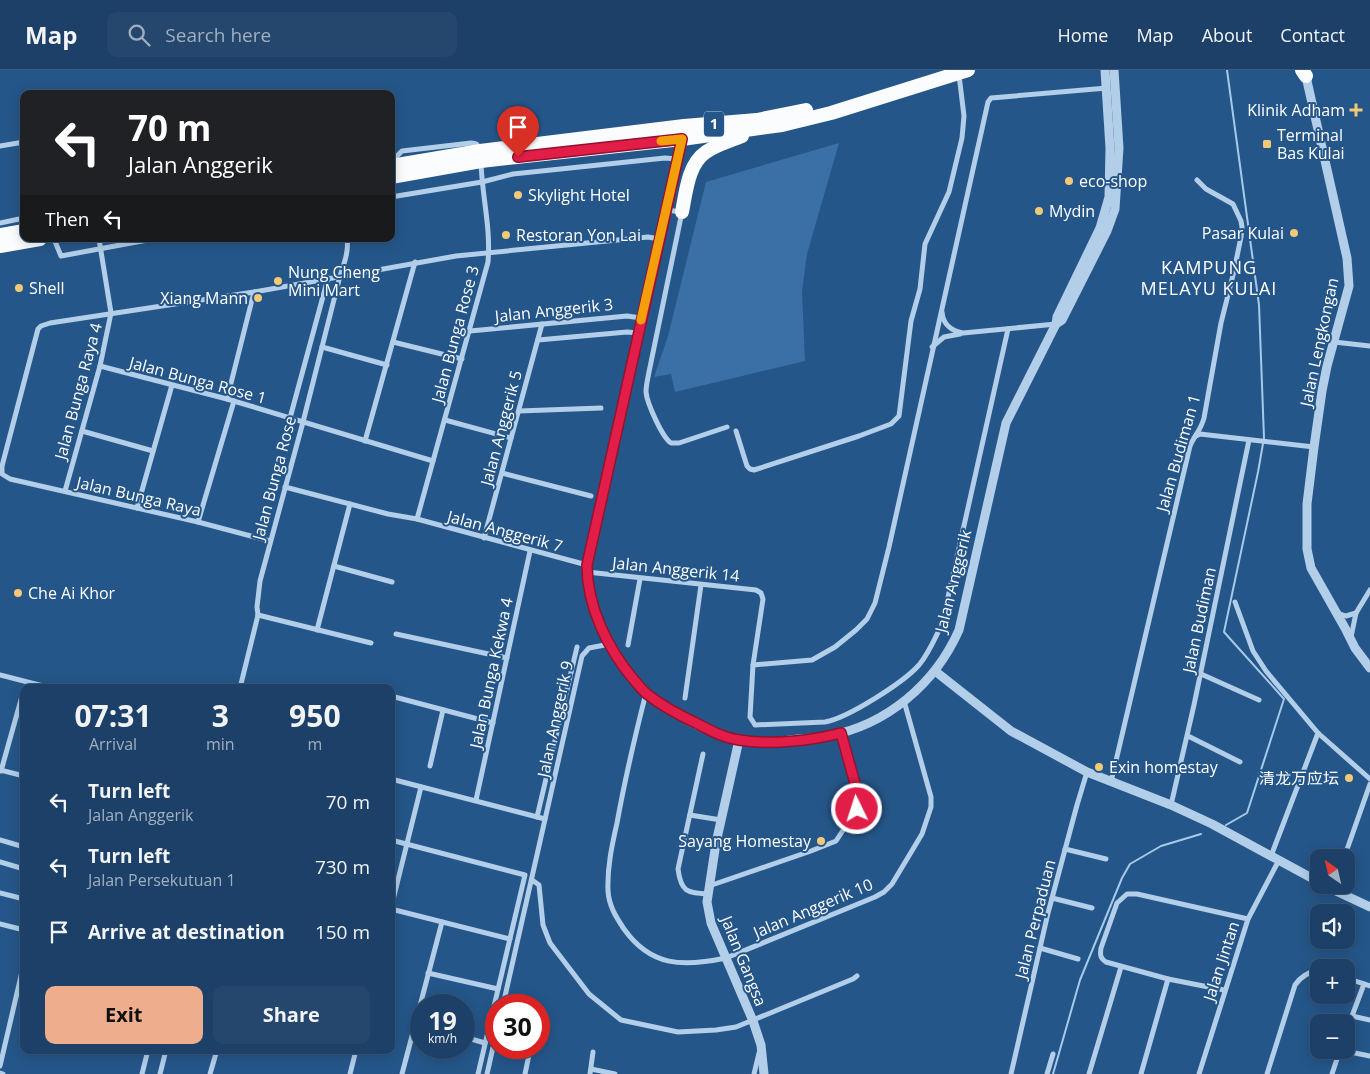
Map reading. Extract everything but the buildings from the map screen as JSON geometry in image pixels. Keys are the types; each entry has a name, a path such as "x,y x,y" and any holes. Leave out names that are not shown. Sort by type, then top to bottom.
{"highway":[{"name":"1","path":"395,166 480,156 684,126 757,120 829,105 943,70"},
{"name":"1","path":"480,156 682,139 782,125 831,113 963,71"},
{"path":"682,212 691,171 701,156 707,151 758,128"},
{"path":"0,235 20,232"},
{"path":"0,246 23,242"}],"street":[{"name":"Jalan Anggerik","path":"1104,229 1109,197 1110,148 1105,70"},
{"name":"Jalan Anggerik","path":"682,139 587,569 594,607 610,644 622,664 646,693 676,713 709,730 739,740 765,742 828,736 872,721 904,701 927,681 951,648 962,619 1006,423 1056,324 1056,317 1115,209 1119,148 1114,70"},
{"path":"736,431 747,466 754,470 859,436 891,424 899,416 912,321 920,289 925,244 950,192 962,138 964,116 963,71"},
{"name":"Jalan Lengkongan","path":"1305,72 1349,271 1350,286 1322,391 1307,504 1308,549 1312,568 1360,656 1370,668"},
{"path":"1008,329 942,624 924,658 915,669 891,688 832,721 766,726 755,725 750,717 753,665 818,658 856,630 872,610 889,547 932,347 990,98 1107,88"},
{"path":"0,146 20,143"},
{"path":"395,166 402,152 471,143 478,145 480,156"},
{"name":"Jalan Bunga Rose 3","path":"417,520 488,262 488,222 480,156"},
{"path":"395,196 482,182 512,174 665,158 677,159"},
{"name":"Jalan Budiman 1","path":"1111,782 1190,446 1200,431 1204,418 1221,323 1241,237 1241,221 1233,204 1206,189 1197,180"},
{"path":"666,210 682,212 648,372 646,390 648,400 666,438 671,443 679,443 727,427"},
{"path":"0,223 20,219"},
{"path":"111,313 254,292 415,262 489,251 648,237 659,239"},
{"path":"55,242 61,256 136,242"},
{"name":"Jalan Bunga Raya 4","path":"65,491 100,366 111,313 99,242"},
{"name":"Jalan Bunga Rose","path":"241,684 258,615 260,580 345,261 347,242"},
{"path":"365,441 415,262"},
{"path":"290,418 328,278"},
{"path":"227,399 254,292"},
{"path":"942,304 942,315 946,324 952,330 963,334"},
{"name":"Jalan Bunga Raya","path":"111,313 41,326 37,333 2,466 2,474 10,479 198,522 270,541"},
{"name":"Jalan Anggerik 3","path":"470,331 627,316 641,318"},
{"name":"Jalan Anggerik 5","path":"484,538 542,324"},
{"path":"932,347 944,337 1056,324"},
{"path":"538,340 627,332 638,333"},
{"path":"393,342 462,359"},
{"path":"1334,342 1370,346"},
{"path":"322,347 387,365"},
{"name":"Jalan Bunga Rose 1","path":"100,366 227,399 433,461"},
{"path":"137,508 172,385"},
{"path":"198,522 234,401"},
{"path":"519,411 600,408"},
{"path":"445,420 512,438"},
{"path":"82,431 153,451"},
{"path":"1195,436 1200,434 1314,446"},
{"name":"Jalan Budiman","path":"1171,805 1188,736 1249,440"},
{"path":"502,473 591,496"},
{"name":"Jalan Anggerik 7","path":"285,487 484,538 587,569"},
{"path":"317,630 350,504"},
{"name":"Jalan Bunga Kekwa 4","path":"476,800 530,551"},
{"path":"334,566 392,582"},
{"name":"Jalan Anggerik 14","path":"587,569 640,579 756,590 763,598 753,665"},
{"path":"628,645 640,579"},
{"path":"685,698 701,585"},
{"path":"1351,639 1356,613 1370,590"},
{"path":"1235,602 1253,651 1266,671 1318,733 1370,779"},
{"path":"1336,612 1346,616 1356,613"},
{"path":"258,615 371,643"},
{"path":"396,634 507,658"},
{"name":"Jalan Anggerik 9","path":"506,994 582,656 589,648 610,644"},
{"path":"537,817 577,647"},
{"path":"935,671 1011,731 1087,772 1171,805 1212,824 1310,877"},
{"path":"1201,674 1259,700"},
{"path":"0,675 37,684"},
{"name":"Jalan Anggerik 10","path":"646,693 626,776 608,868 608,892 614,914 633,941 650,954 676,963 706,962 726,958 875,897 892,884 925,828 932,797 904,701"},
{"path":"395,697 493,724"},
{"path":"20,702 1,770 20,775"},
{"path":"430,766 443,710"},
{"path":"704,754 678,870 679,881 684,889 689,892 708,890 832,843 840,837 857,809 859,802 841,733"},
{"name":"Jalan Jintan","path":"1199,1074 1248,919 1275,858 1318,733"},
{"path":"1188,736 1240,762"},
{"name":"Jalan Gangsa","path":"739,740 721,820 707,902 711,923 753,1021 762,1048 764,1074"},
{"name":"Jalan Perpaduan","path":"1011,1074 1052,898 1076,805 1087,772"},
{"path":"395,780 545,819"},
{"path":"1347,849 1370,784"},
{"path":"395,893 421,787"},
{"path":"690,815 721,820"},
{"path":"0,840 20,846"},
{"path":"395,841 525,875 497,994"},
{"path":"1066,849 1106,859"},
{"path":"0,862 20,868"},
{"path":"532,880 539,885 543,925 550,943 589,994 621,1020 678,1032 736,1027 857,976"},
{"path":"0,893 20,898"},
{"path":"1224,990 1121,967 1102,960 1100,948 1117,903 1127,894 1138,894 1248,919"},
{"path":"1345,894 1370,907"},
{"path":"1052,898 1092,908"},
{"path":"395,910 510,939"},
{"path":"423,994 442,922"},
{"path":"0,924 20,929"},
{"path":"1040,948 1078,958"},
{"path":"1089,1074 1121,967"},
{"path":"428,973 498,989"},
{"path":"1267,1074 1295,985 1299,978 1310,973"},
{"path":"1141,1074 1168,979"},
{"path":"0,1066 20,980"},
{"path":"1353,1014 1367,985 1355,981"},
{"path":"1355,1017 1370,1020"},
{"path":"475,1040 485,1043 478,1074"},
{"path":"402,1074 410,1043"},
{"path":"754,1074 762,1048"},
{"path":"593,1052 590,1072 616,1074"},
{"path":"1355,1053 1370,1056"},
{"path":"142,1074 147,1054"},
{"path":"160,1074 165,1054"},
{"path":"210,1074 216,1054"},
{"path":"350,1074 355,1054"},
{"path":"1047,1074 1053,1054"},
{"path":"487,1074 490,1059"},
{"path":"525,1074 528,1059"},
{"path":"1332,1074 1337,1059"}],"shaded area":[{"path":"839,143 807,254 802,292 805,361 675,392 671,374 654,377 668,336 706,182"}],"waterway":[{"path":"1226,825 1247,813 1284,699 1224,632 1264,438 1259,305 1227,70"},
{"path":"1053,1074 1080,980 1122,878 1130,864 1161,846 1201,834"}],"slow traffic":[{"path":"641,320 682,139 661,141"}],"place":[{"name":"Klinik Adham","path":"1356,110"},
{"name":"Terminal Bas Kulai","path":"1267,144"},
{"name":"eco-shop","path":"1069,181"},
{"name":"Skylight Hotel","path":"518,195"},
{"name":"Mydin","path":"1039,211"},
{"name":"Pasar Kulai","path":"1294,233"},
{"name":"Restoran Yon Lai","path":"506,235"},
{"name":"Nung Cheng Mini Mart","path":"278,281"},
{"name":"Shell","path":"19,288"},
{"name":"Xiang Mann","path":"258,298"},
{"name":"Che Ai Khor","path":"18,593"},
{"name":"Exin homestay","path":"1099,767"},
{"name":"清龙万应坛","path":"1349,778"},
{"name":"Sayang Homestay","path":"821,841"}],"district":[{"name":"KAMPUNG MELAYU KULAI","path":"1209,278"}],"route":[{"path":"518,157 682,139 587,565 592,599 603,632 630,675 646,693 676,713 714,732 739,740 787,741 841,733 859,798 857,809"}]}
